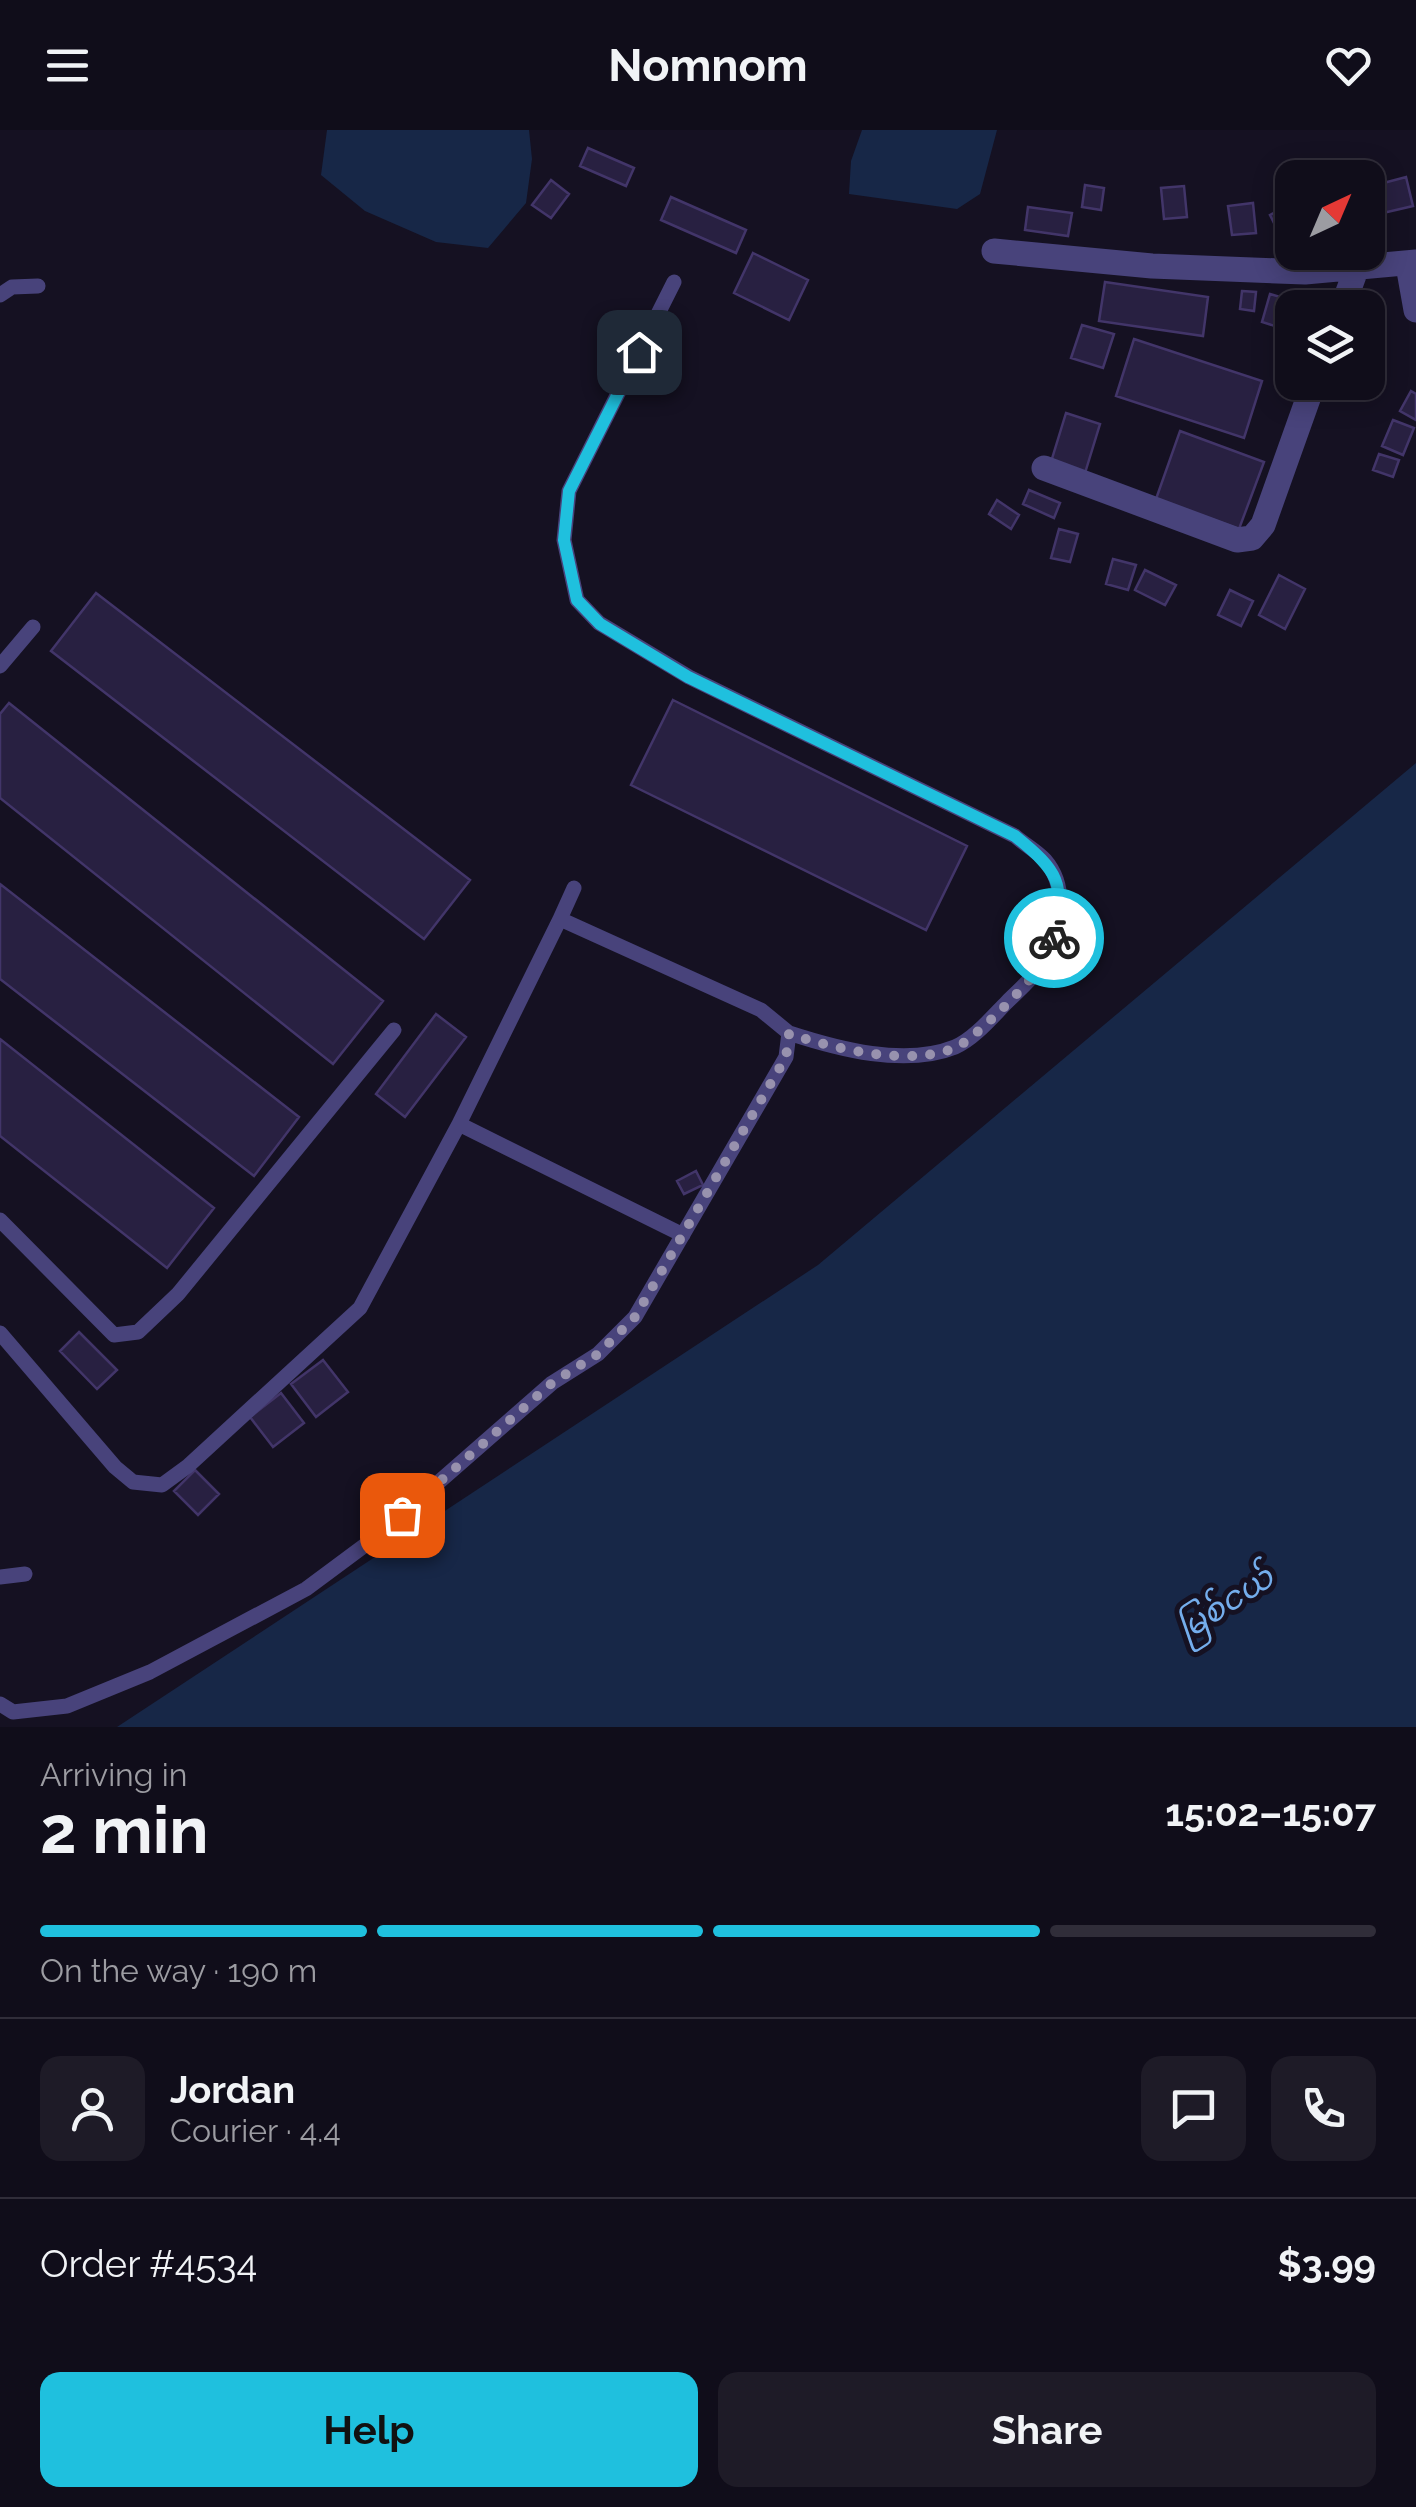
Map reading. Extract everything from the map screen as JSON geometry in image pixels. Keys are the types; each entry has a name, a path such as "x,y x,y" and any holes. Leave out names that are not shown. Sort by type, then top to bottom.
{"street":[{"path":"994,250 1152,266 1356,270 1349,290"},
{"path":"1385,267 1412,264 1416,310"},
{"path":"1044,468 1237,540 1252,538 1264,525 1308,400"}],"lane":[{"path":"560,919 761,1010 789,1034 830,1046 886,1054 921,1054 958,1046 992,1018 1038,970 1054,939 1062,899 1047,862 1015,836 688,677 600,624 577,600 564,540 569,491 674,282"},
{"path":"0,296 12,287 38,286"},
{"path":"0,666 33,627"},
{"path":"0,1333 115,1467 133,1482 162,1485 188,1466 360,1308 460,1124 574,888"},
{"path":"0,1220 114,1335 138,1332 178,1294 394,1030"},
{"path":"0,1704 14,1712 67,1706 150,1672 306,1589 376,1537 552,1383 598,1354 635,1317 786,1057 789,1034"},
{"path":"460,1124 683,1235"},
{"path":"0,1577 25,1574"}],"water":[{"path":"327,130 529,130 532,159 526,203 488,248 436,242 365,211 321,175"},
{"path":"862,130 997,130 980,194 957,209 849,194 851,161"},
{"name":"မြစ်ငယ်","path":"1416,763 1416,1727 117,1727 818,1265"}],"building":[{"path":"588,148 634,168 626,186 580,166"},
{"path":"1406,177 1413,206 1385,213 1385,183"},
{"path":"551,180 569,194 551,218 532,205"},
{"path":"1085,185 1104,188 1101,210 1082,207"},
{"path":"1184,186 1187,217 1164,219 1161,188"},
{"path":"671,197 746,230 736,253 661,220"},
{"path":"1253,203 1256,233 1232,235 1228,206"},
{"path":"1028,207 1072,213 1068,236 1025,230"},
{"path":"753,253 808,280 789,320 734,293"},
{"path":"1105,282 1208,297 1203,336 1099,321"},
{"path":"1242,291 1256,292 1254,311 1240,309"},
{"path":"1270,294 1275,296 1275,326 1262,322"},
{"path":"1082,325 1114,334 1103,368 1071,358"},
{"path":"1134,339 1262,381 1244,438 1116,396"},
{"path":"1411,391 1416,394 1416,420 1400,411"},
{"path":"1066,413 1100,424 1085,473 1051,462"},
{"path":"1393,420 1414,428 1403,455 1382,446"},
{"path":"1180,431 1264,462 1239,529 1156,499"},
{"path":"1379,454 1399,460 1393,477 1373,470"},
{"path":"1029,490 1060,503 1054,518 1023,504"},
{"path":"997,500 1019,515 1011,529 989,514"},
{"path":"1059,529 1078,534 1070,562 1051,558"},
{"path":"1113,559 1136,565 1128,590 1106,584"},
{"path":"1145,570 1176,585 1165,605 1135,590"},
{"path":"1279,575 1305,589 1285,629 1259,615"},
{"path":"1230,590 1253,601 1241,626 1218,615"},
{"path":"96,593 470,880 424,939 51,651"},
{"path":"673,700 967,846 926,930 631,785"},
{"path":"9,703 383,1001 333,1064 0,798 0,714"},
{"path":"0,884 299,1117 254,1176 0,979"},
{"path":"436,1014 466,1037 405,1117 376,1094"},
{"path":"0,1039 214,1208 167,1268 0,1136"},
{"path":"696,1171 703,1185 684,1194 677,1181"},
{"path":"79,1332 117,1370 97,1389 60,1351"},
{"path":"323,1360 348,1392 316,1417 291,1384"},
{"path":"281,1393 304,1423 273,1447 250,1417"},
{"path":"195,1470 219,1494 198,1515 174,1491"}],"way so far":[{"path":"402,1515 552,1383 598,1354 635,1317 786,1057 789,1034 830,1046 886,1054 921,1054 958,1046 992,1018 1038,970 1054,938"}],"route":[{"path":"639,352 569,491 564,540 577,600 600,624 688,677 1015,836 1047,862 1062,899 1054,938"}]}
